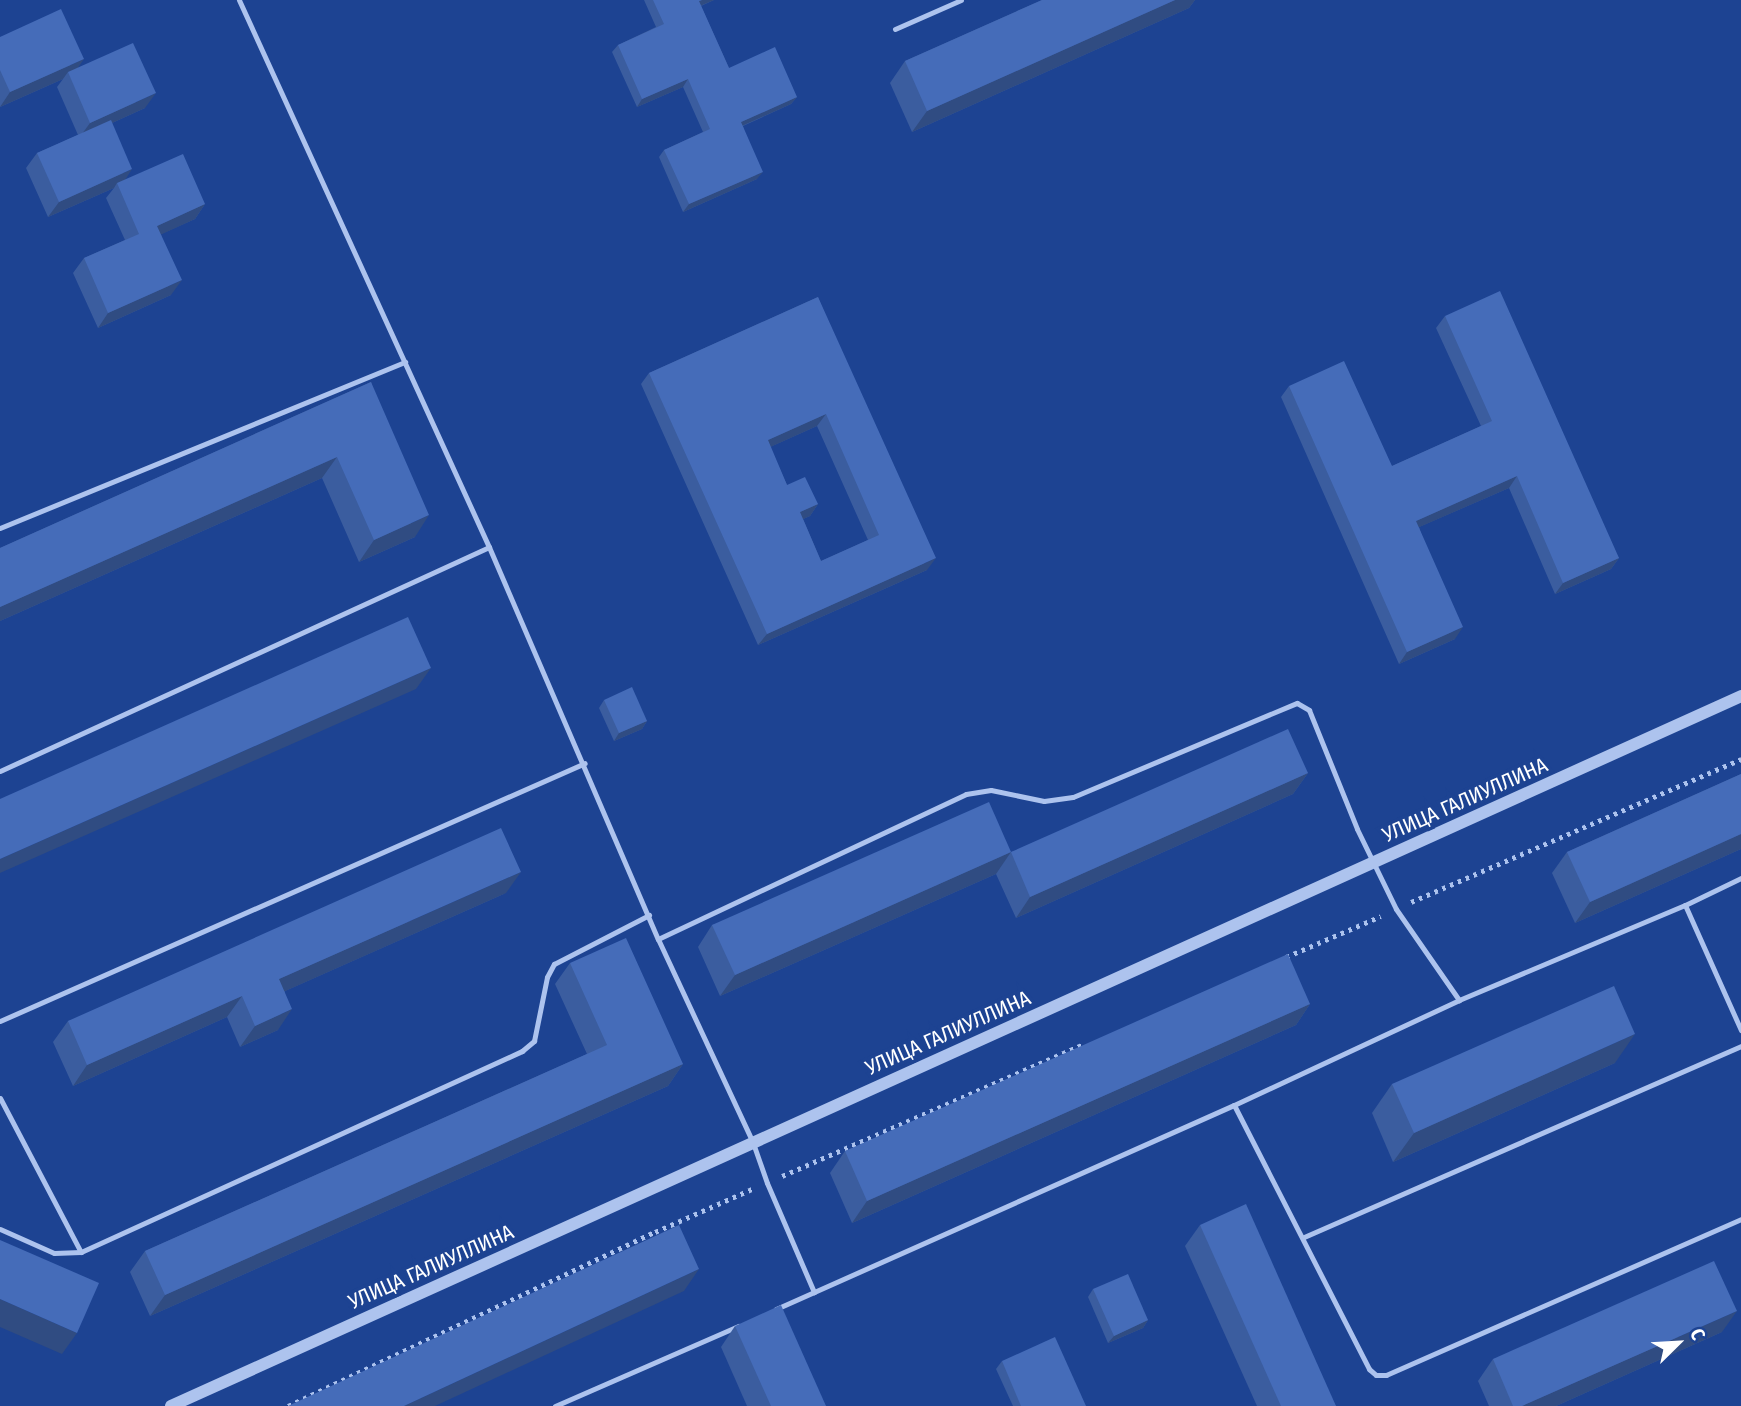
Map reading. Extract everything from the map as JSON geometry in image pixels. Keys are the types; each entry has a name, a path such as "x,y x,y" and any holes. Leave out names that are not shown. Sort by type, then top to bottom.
{"street":[{"name":"УЛИЦА ГАЛИУЛЛИНА","path":"171,1406 1741,696"}],"lane":[{"path":"239,0 585,762 658,939 753,1143 766,1183 814,1292"},
{"path":"895,29 961,0"},
{"path":"0,528 405,362"},
{"path":"0,771 489,547"},
{"path":"658,939 966,794 991,790 1044,801 1073,797 1297,702 1309,710 1357,829 1396,909 1459,1000"},
{"path":"0,1021 585,762"},
{"path":"765,1314 1234,1105 1459,1000 1685,905 1741,878"},
{"path":"1685,905 1741,1031"},
{"path":"0,1229 54,1253 81,1252 522,1051 534,1041 548,977 554,964 649,915"},
{"path":"1304,1237 1741,1046"},
{"path":"0,1098 81,1252"},
{"path":"1234,1105 1304,1237 1369,1369 1381,1376 1741,1219"},
{"path":"555,1406 740,1325"}],"path":[{"path":"1283,958 1741,759"},
{"path":"288,1406 655,1232 1094,1040"}],"building":[{"path":"653,0 702,0 699,1 729,68 775,47 797,97 741,122 763,172 689,204 664,150 710,129 688,79 642,99 618,45 664,24"},
{"path":"1042,0 1175,0 927,111 905,61"},
{"path":"61,9 84,59 10,92 0,70 0,37"},
{"path":"133,43 156,93 90,123 68,72"},
{"path":"111,120 132,169 59,202 37,153"},
{"path":"183,154 205,204 157,226 182,280 108,313 84,258 139,234 117,183"},
{"path":"1500,291 1619,558 1563,583 1517,476 1416,521 1463,627 1407,652 1289,386 1344,361 1392,466 1492,421 1445,316"},
{"path":"818,297 936,558 767,634 649,373","holes":["826,414 879,535 821,561 800,512 818,504 805,477 787,485 768,440"]},
{"path":"371,382 429,515 374,540 337,457 0,607 0,548"},
{"path":"408,617 431,668 0,859 0,799"},
{"path":"632,687 647,721 619,733 604,700"},
{"path":"1288,729 1308,773 1030,897 1011,852"},
{"path":"1741,774 1741,834 1590,902 1567,852"},
{"path":"989,802 1011,852 735,975 712,925"},
{"path":"501,828 521,872 279,979 292,1009 255,1026 242,996 87,1065 68,1021"},
{"path":"626,938 683,1064 165,1295 145,1251 607,1045 570,963"},
{"path":"1288,954 1310,1004 867,1201 845,1151"},
{"path":"1614,986 1635,1034 1414,1133 1392,1084"},
{"path":"1246,1204 1336,1406 1281,1406 1200,1225"},
{"path":"679,1225 699,1269 404,1406 288,1406"},
{"path":"0,1240 99,1283 77,1333 0,1299"},
{"path":"1714,1261 1737,1311 1522,1406 1513,1406 1493,1359"},
{"path":"1128,1274 1148,1320 1114,1336 1093,1289"},
{"path":"781,1305 826,1406 771,1406 735,1326"},
{"path":"1055,1337 1086,1406 1021,1406 1002,1361"}]}
